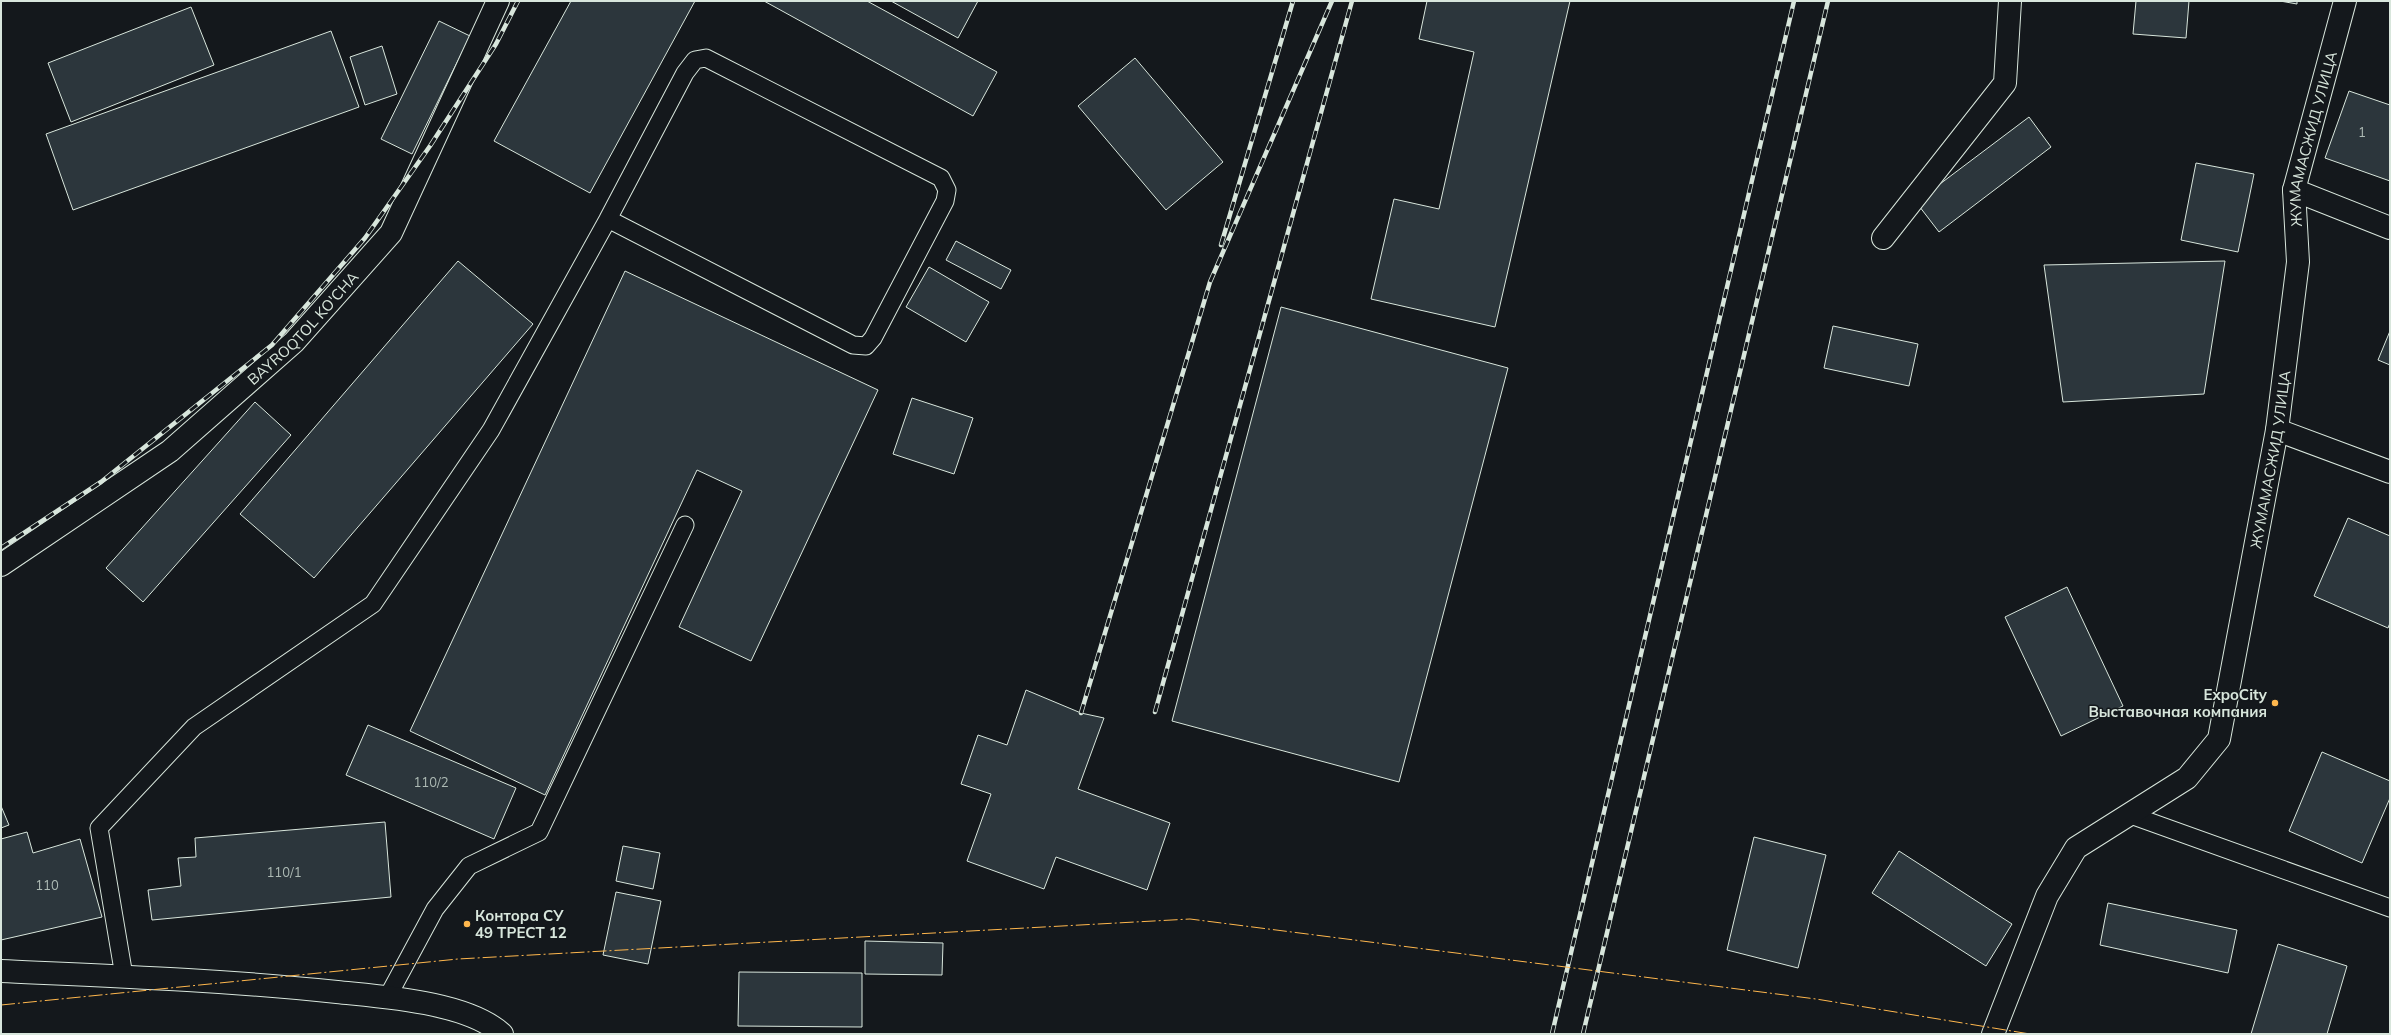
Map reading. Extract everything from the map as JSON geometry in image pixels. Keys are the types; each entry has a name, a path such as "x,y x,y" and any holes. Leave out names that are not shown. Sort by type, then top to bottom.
{"street":[{"name":"BAYROQTOL KO'CHA","path":"1,565 170,451 294,342 391,233 498,1"},
{"path":"1883,238 2005,83 2010,1"},
{"name":"ЖУМАМАСЖИД УЛИЦА","path":"1993,1034 2048,896 2076,848 2187,778 2219,739 2277,430 2298,262 2294,190 2345,1"},
{"path":"2294,190 2390,228"},
{"path":"2277,430 2390,472"},
{"path":"1,971 124,976 268,985 387,998 449,1009 473,1016 502,1034"}],"lane":[{"path":"124,976 99,828 194,727 372,604 492,430 608,219 685,73 695,60 706,58 941,178 947,190 945,201 873,338 866,346 853,345 608,219"},
{"path":"387,998 436,909 469,866 539,832 685,525"},
{"path":"2128,814 2390,908"}],"building":[{"path":"571,1 695,1 590,193 494,141"},
{"path":"764,1 867,1 997,72 973,116"},
{"path":"891,1 978,1 958,38"},
{"path":"1427,1 1570,1 1495,327 1371,299 1394,199 1439,209 1474,52 1419,39"},
{"path":"2136,1 2189,1 2186,38 2133,34"},
{"path":"2280,1 2297,1 2297,4"},
{"path":"191,7 214,65 71,122 48,63"},
{"path":"439,21 470,36 412,154 381,139"},
{"path":"331,31 359,107 73,210 46,134"},
{"path":"382,46 397,94 365,105 350,57"},
{"path":"1135,58 1223,162 1166,210 1078,106"},
{"path":"2349,91 2390,105 2390,181 2325,158"},
{"path":"2029,117 2051,147 1939,232 1916,202"},
{"path":"2196,163 2254,174 2238,252 2181,240"},
{"path":"956,241 1011,270 1001,289 946,260"},
{"path":"458,261 533,324 314,578 240,514"},
{"path":"2225,261 2204,394 2063,402 2044,265"},
{"path":"929,267 989,302 966,342 906,307"},
{"path":"625,271 878,390 751,661 679,627 742,491 697,470 545,795 410,731"},
{"path":"1281,307 1508,368 1399,782 1172,721"},
{"path":"1833,326 1918,344 1909,386 1824,368"},
{"path":"2390,331 2390,365 2378,360"},
{"path":"912,398 973,418 954,474 893,454"},
{"path":"255,402 291,435 143,602 106,568"},
{"path":"2348,518 2390,536 2390,623 2388,628 2314,596"},
{"path":"2067,587 2123,706 2061,736 2005,617"},
{"path":"1026,690 1081,713 1104,718 1078,789 1170,823 1147,890 1056,857 1044,889 967,861 991,794 961,784 978,735 1007,745"},
{"path":"368,725 516,788 494,839 346,775"},
{"path":"2322,752 2390,781 2390,798 2362,863 2289,831"},
{"path":"1,806 9,825 1,828"},
{"path":"385,822 391,897 152,920 148,890 181,886 178,858 196,857 195,838"},
{"path":"27,832 33,853 80,839 102,917 1,940 1,839"},
{"path":"1754,837 1826,855 1798,968 1727,950"},
{"path":"623,846 660,853 653,889 616,881"},
{"path":"1899,851 2012,924 1986,966 1872,893"},
{"path":"616,892 661,901 648,964 603,955"},
{"path":"2108,903 2237,930 2228,973 2100,945"},
{"path":"865,941 943,943 942,975 865,974"},
{"path":"2278,944 2347,966 2327,1034 2251,1034"},
{"path":"739,972 862,973 862,1027 738,1026"}],"railway":[{"path":"1,548 101,482 272,345 365,238 430,146 496,44 518,1"},
{"path":"1221,245 1293,1"},
{"path":"1081,713 1210,282 1332,1"},
{"path":"1155,712 1352,1"},
{"path":"1552,1034 1794,1"},
{"path":"1583,1034 1828,1"}],"power":[{"path":"1,1005 458,959 1190,919 1816,999 2030,1034"}],"place":[{"name":"ExpoCity Выставочная компания","path":"2275,703"},
{"name":"Контора СУ 49 ТРЕСТ 12","path":"467,924"}]}
